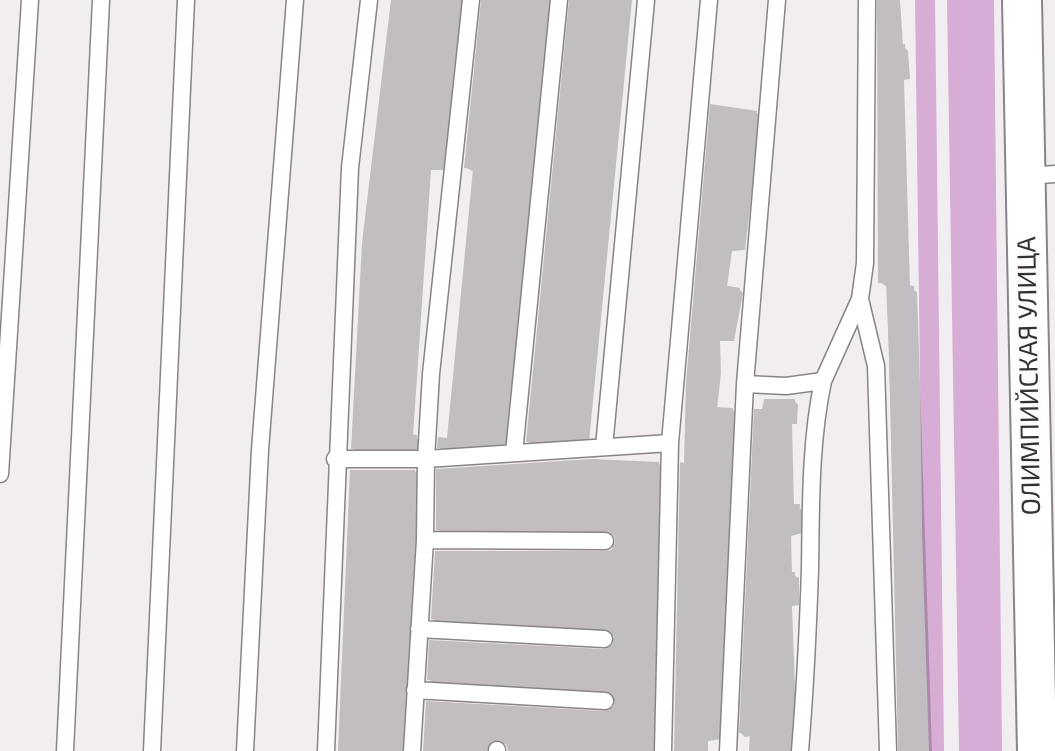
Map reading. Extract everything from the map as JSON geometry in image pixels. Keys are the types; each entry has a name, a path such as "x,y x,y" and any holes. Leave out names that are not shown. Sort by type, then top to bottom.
{"main road":[{"name":"ОЛИМПИЙСКАЯ УЛИЦА","path":"1022,0 1040,175 1037,751"}],"lane":[{"path":"0,474 30,0"},
{"path":"65,751 101,0"},
{"path":"152,751 186,0"},
{"path":"245,751 261,436 295,0"},
{"path":"326,751 335,459 350,168 369,0"},
{"path":"412,751 425,540 431,374 471,0"},
{"path":"514,453 559,0"},
{"path":"604,447 646,0"},
{"path":"663,751 670,443 709,0"},
{"path":"728,751 745,384 777,0"},
{"path":"800,751 817,410 823,381 860,299 864,262 867,0"},
{"path":"860,299 876,366 888,751"},
{"path":"745,384 786,386 823,381"},
{"path":"335,459 426,459 670,443"},
{"path":"425,540 605,541"},
{"path":"419,629 604,639"},
{"path":"415,690 606,701"}],"shaded area":[{"path":"915,0 935,0 944,751 925,751"},
{"path":"947,0 994,0 1002,751 959,751"}],"building":[{"path":"391,0 460,0 443,167 427,166 409,434 417,435 416,449 351,449 362,243"},
{"path":"481,0 548,0 504,443 437,448 438,437 447,438 473,169 464,168"},
{"path":"569,0 628,0 586,438 526,442"},
{"path":"877,0 897,0 900,45 905,44 907,76 901,76 907,285 914,286 929,751 898,751 886,283 878,283"},
{"path":"710,104 757,111 741,246 728,247 723,285 740,288 730,338 717,337 718,368 713,407 733,408 718,736 704,737 704,751 674,751 680,462 684,463 686,383"},
{"path":"764,399 795,399 794,420 788,420 790,504 800,504 798,529 787,532 789,572 795,572 795,602 788,602 793,683 790,751 749,751 750,732 739,733 754,409 762,409"},
{"path":"592,459 659,462 653,751 508,751 506,744 498,740 488,744 486,751 423,751 426,701 604,711 614,706 614,696 606,691 427,680 429,640 603,649 612,645 614,635 605,629 431,619 435,551 605,551 611,550 615,542 614,535 605,530 436,530 436,469"},
{"path":"350,470 415,470 415,540 402,751 338,751"}]}
